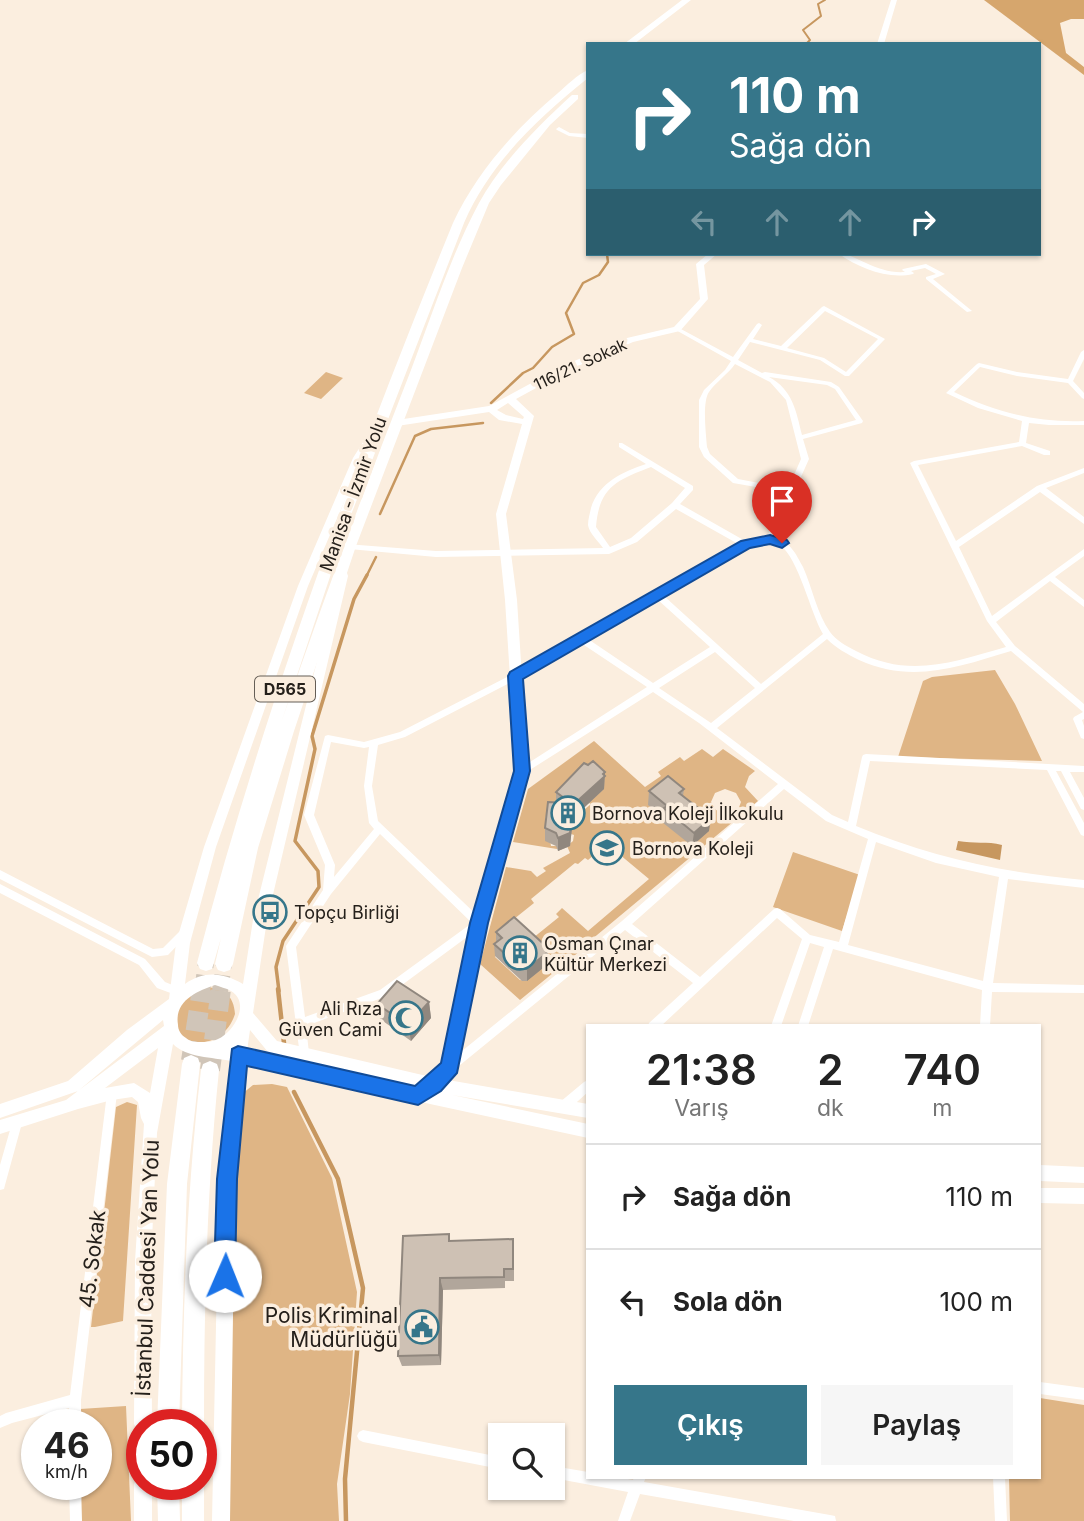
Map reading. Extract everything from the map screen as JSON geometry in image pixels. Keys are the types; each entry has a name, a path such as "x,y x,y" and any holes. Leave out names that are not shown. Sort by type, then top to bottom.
{"highway":[{"path":"631,42 687,0"},
{"path":"644,42 699,0"},
{"name":"Manisa - İzmir Yolu","path":"206,963 242,827 300,639 380,420 468,203 520,134 586,75"},
{"name":"Manisa - İzmir Yolu","path":"224,964 250,848 286,731 348,549 484,203 496,183 531,141 586,87"},
{"path":"169,1409 177,1184 202,1061"},
{"path":"193,1409 202,1061"},
{"path":"168,1500 169,1521"},
{"path":"193,1500 193,1521"}],"main road":[{"path":"881,42 894,0"},
{"path":"677,329 704,299 700,264 710,256"},
{"name":"116/21. Sokak","path":"397,423 491,409 566,368 630,340 677,329"},
{"path":"418,1096 450,1067 479,923 522,771 507,552 501,514 529,415 508,398"},
{"path":"491,409 506,419 526,422"},
{"path":"380,420 358,458 303,586 209,847 169,1015 171,1029 182,1044 202,1061 238,1055 586,1131"},
{"path":"221,1521 227,1179 238,1055 247,1016 260,920 339,600 348,549"},
{"path":"0,1111 73,1086 191,986 202,981 227,981 244,995 247,1016 241,1029 231,1039 218,1046 202,1061"},
{"path":"247,1016 274,1047 434,1084 586,1111"},
{"path":"69,1106 171,1029"},
{"name":"İstanbul Caddesi Yan Yolu","path":"143,1409 143,1261 150,1133 166,1041 171,1029"},
{"path":"0,1127 111,1093 134,1090 141,1093 147,1107 150,1133"},
{"path":"1041,1173 1084,1175"},
{"path":"1041,1196 1084,1196"},
{"path":"143,1500 143,1521"}],"street":[{"path":"559,129 576,136 586,136"},
{"path":"846,256 901,276 911,273 905,270 926,266 942,274 928,278 969,311"},
{"path":"749,340 822,359 847,374 882,339 824,308 783,348"},
{"path":"756,485 736,481 707,455 703,447 702,400 706,391 727,372 760,325"},
{"path":"677,329 772,381 789,399 805,459 770,539"},
{"path":"1070,381 1084,352"},
{"path":"1084,397 1070,381 1017,374 979,365 949,393 971,404 1026,420 1065,425 1084,423"},
{"path":"759,373 829,383 837,388 860,421 800,438"},
{"path":"1022,444 1026,420"},
{"path":"1047,453 1022,444 914,463 991,621 1013,648 1084,709"},
{"path":"348,549 436,554 609,551 634,540 675,505 690,488 622,445"},
{"path":"609,551 592,527 595,504 612,482 652,464"},
{"path":"954,546 1040,488 1084,470"},
{"path":"1040,488 1084,521"},
{"path":"675,505 746,545"},
{"path":"328,891 330,865 309,815 328,738 364,745 402,735 516,676 746,545 770,539 782,543 790,552 827,635 850,652 891,668 932,670 1013,648"},
{"path":"991,621 1084,552"},
{"path":"1051,579 1084,604"},
{"path":"658,596 761,690"},
{"path":"711,728 827,635"},
{"path":"582,639 711,728 828,818 873,837 973,869 1084,884"},
{"path":"522,771 715,648"},
{"path":"1084,715 1077,719 1084,736"},
{"path":"301,1023 383,993 479,923 373,823 368,786 374,743"},
{"path":"851,828 866,757 1084,769"},
{"path":"1050,767 1084,832"},
{"path":"1063,767 1084,806"},
{"path":"450,1067 625,924 784,784"},
{"path":"304,1053 291,946 328,891 379,829"},
{"path":"842,948 873,837"},
{"path":"0,874 152,953 165,952 187,931"},
{"path":"985,1024 987,987 1004,875"},
{"path":"0,888 142,962 175,998"},
{"path":"655,1024 777,912 807,938 987,987 1084,989"},
{"path":"625,924 700,982"},
{"path":"777,1024 807,938"},
{"path":"804,1024 830,944"},
{"path":"564,1106 586,1086"},
{"name":"45. Sokak","path":"75,1409 111,1093"},
{"path":"0,1185 16,1123"},
{"path":"1041,1388 1084,1394"},
{"path":"0,1422 75,1400"},
{"path":"363,1436 488,1460"},
{"path":"565,1473 586,1476"},
{"path":"612,1479 830,1521"},
{"path":"999,1479 1000,1521"},
{"path":"624,1521 638,1482"},
{"path":"75,1500 76,1521"}],"shaded area":[{"path":"984,0 1084,0 1084,19 1071,19 1060,23 1066,53 1084,67 1084,75"},
{"path":"326,372 343,378 321,399 304,393"},
{"path":"995,670 1015,704 1042,761 898,757 923,681 932,677"},
{"name":"Bornova Koleji","path":"594,741 645,787 661,776 658,772 680,757 684,761 702,749 713,757 723,749 755,771 749,776 745,787 758,801 585,945 579,941 574,946 580,951 520,1000 480,964 506,867 531,871 537,877 546,871 543,868 570,853 567,846 573,841 574,835 571,834 571,816 575,817 581,812 579,809 585,809 591,804 589,803 556,816 546,815 545,822 551,846 557,846 557,849 513,842 528,789","holes":["725,789 736,793 741,802 738,810 727,814 716,810 711,802 715,793","607,844 649,879 588,931 562,908 556,914 559,917 528,942 527,981 520,980 495,957 509,923 534,903 531,899 575,863 578,864 585,858 588,860"]},
{"path":"958,841 1002,845 1000,860 956,850"},
{"path":"793,852 860,875 842,931 773,907"},
{"path":"206,987 218,989 230,997 235,1014 220,1036 204,1042 187,1040 179,1035 177,1009 183,1000"},
{"path":"272,1084 287,1087 332,1178 357,1292 350,1394 337,1484 339,1521 226,1521 234,1204 242,1094 253,1085"},
{"path":"127,1102 137,1105 123,1321 91,1327 116,1107"},
{"path":"1041,1398 1084,1405 1084,1521 1010,1521 1009,1479 1041,1479"},
{"path":"126,1406 126,1500 130,1500 131,1521 80,1521 80,1500 112,1500 112,1409 80,1409"}],"building":[{"path":"593,761 605,772 605,776 573,805 570,833 558,838 556,833 545,828 548,802 571,803 556,792 584,763 588,765"},
{"path":"668,776 684,789 679,793 711,818 694,833 664,808 667,806 649,791"},
{"name":"Osman Çınar Kültür Merkezi","path":"514,917 548,948 548,952 527,969 522,969 494,944 502,938 496,932"},
{"path":"397,981 429,1002 408,1025 377,1004"},
{"name":"Polis Kriminal Müdürlüğü","path":"449,1234 449,1241 513,1239 513,1269 504,1269 504,1277 440,1278 439,1355 398,1356 403,1236"}],"waterway":[{"path":"808,42 810,40 803,30 821,16 818,4 825,0"},
{"path":"491,403 523,373 533,368 552,347 574,334 566,313 583,283 599,275 608,262 607,256"},
{"path":"380,514 415,436 431,429 483,423"},
{"path":"367,575 376,557"},
{"path":"279,991 276,967 283,941 319,887 318,871 295,841 315,749 312,736 354,599 367,575"},
{"path":"278,989 284,1043"},
{"path":"294,1092 338,1179 363,1288 345,1479 346,1521"}],"tunnel":[{"path":"202,991 206,963"},
{"path":"220,991 224,964"},
{"path":"191,1061 202,989"},
{"path":"210,1070 221,989"}],"place":[{"name":"Bornova Koleji İlkokulu","path":"568,813"},
{"name":"Bornova Koleji","path":"607,848"},
{"name":"Topçu Birliği","path":"270,912"},
{"name":"Osman Çınar Kültür Merkezi","path":"520,953"},
{"name":"Ali Rıza Güven Cami","path":"406,1018"},
{"name":"Polis Kriminal Müdürlüğü","path":"422,1327"}],"route":[{"path":"225,1276 227,1179 238,1055 418,1096 450,1067 479,923 522,771 516,676 746,545 770,539 782,543"}]}
